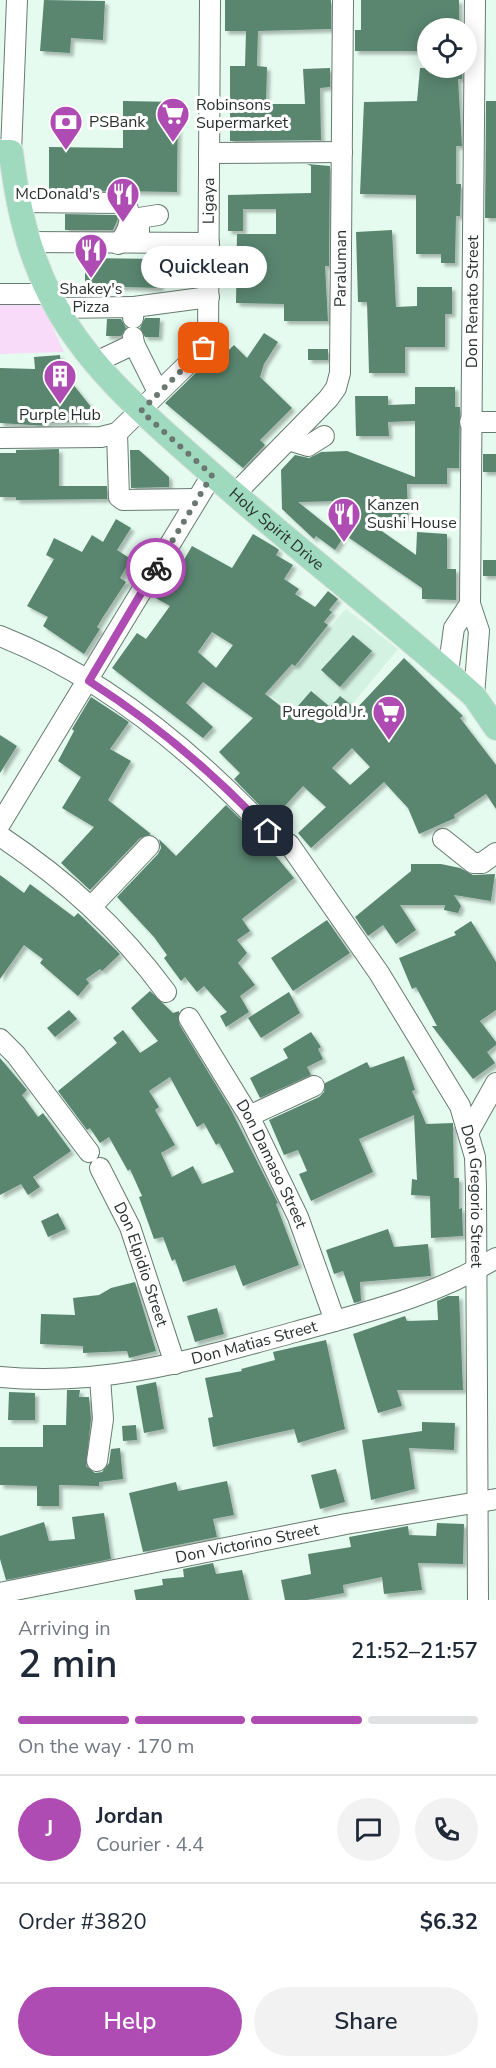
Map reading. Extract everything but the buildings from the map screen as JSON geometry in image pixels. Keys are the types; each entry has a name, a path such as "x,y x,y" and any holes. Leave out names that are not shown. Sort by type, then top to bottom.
{"main road":[{"name":"Holy Spirit Drive","path":"6,152 27,242 53,301 96,362 141,411 234,495 448,672 474,696 496,728"}],"street":[{"path":"6,152 17,0"},
{"name":"Ligaya","path":"117,433 199,353 208,340 210,0"},
{"name":"Paraluman","path":"234,495 328,399 336,388 340,373 343,0"},
{"name":"Don Renato Street","path":"474,696 478,631 470,604 470,422 475,0"},
{"path":"209,153 342,152"},
{"path":"17,202 124,203 127,207 129,224 124,237 118,244"},
{"path":"139,243 139,218 158,215"},
{"path":"27,242 209,243"},
{"path":"0,294 53,301 134,326"},
{"path":"96,362 134,326 209,297"},
{"path":"134,326 158,392"},
{"path":"470,422 496,422"},
{"path":"0,438 101,437 117,433 119,497 123,500 197,499"},
{"path":"288,440 308,447 324,436"},
{"path":"0,824 89,681 212,475"},
{"path":"448,672 454,628 470,604"},
{"path":"0,636 89,681 138,713 228,788 268,831"},
{"path":"0,836 45,866 92,906 144,962 166,992"},
{"path":"443,838 473,863 482,862 496,854"},
{"name":"Don Gregorio Street","path":"289,844 304,862 379,973 460,1106 469,1131 475,1157 487,1500 478,1600"},
{"path":"92,906 149,846"},
{"name":"Don Damaso Street","path":"189,1018 249,1116 298,1217 335,1321"},
{"name":"Don Elpidio Street","path":"0,1040 16,1055 95,1160 130,1227 175,1365"},
{"path":"469,1131 496,1083"},
{"path":"249,1116 314,1086"},
{"name":"Don Matias Street","path":"0,1377 54,1380 100,1378 175,1365 335,1321 428,1291 478,1269 496,1258"},
{"path":"97,1461 102,1419 100,1378"},
{"name":"Don Victorino Street","path":"0,1593 346,1524 487,1500"}],"shaded area":[{"path":"41,302 64,352 0,354 0,303"},
{"path":"346,609 398,649 324,738 270,695"}],"way so far":[{"path":"156,568 212,475 141,411 204,348"}],"place":[{"name":"Robinsons Supermarket","path":"173,143"},
{"name":"PSBank","path":"66,151"},
{"name":"McDonald's","path":"123,223"},
{"name":"Shakey's Pizza","path":"91,279"},
{"name":"Quicklean","path":"204,348"},
{"name":"Purple Hub","path":"60,405"},
{"name":"Kanzen Sushi House","path":"344,543"},
{"name":"Puregold Jr.","path":"389,741"}],"route":[{"path":"156,568 89,681 138,713 184,749 228,788 268,831"}]}
